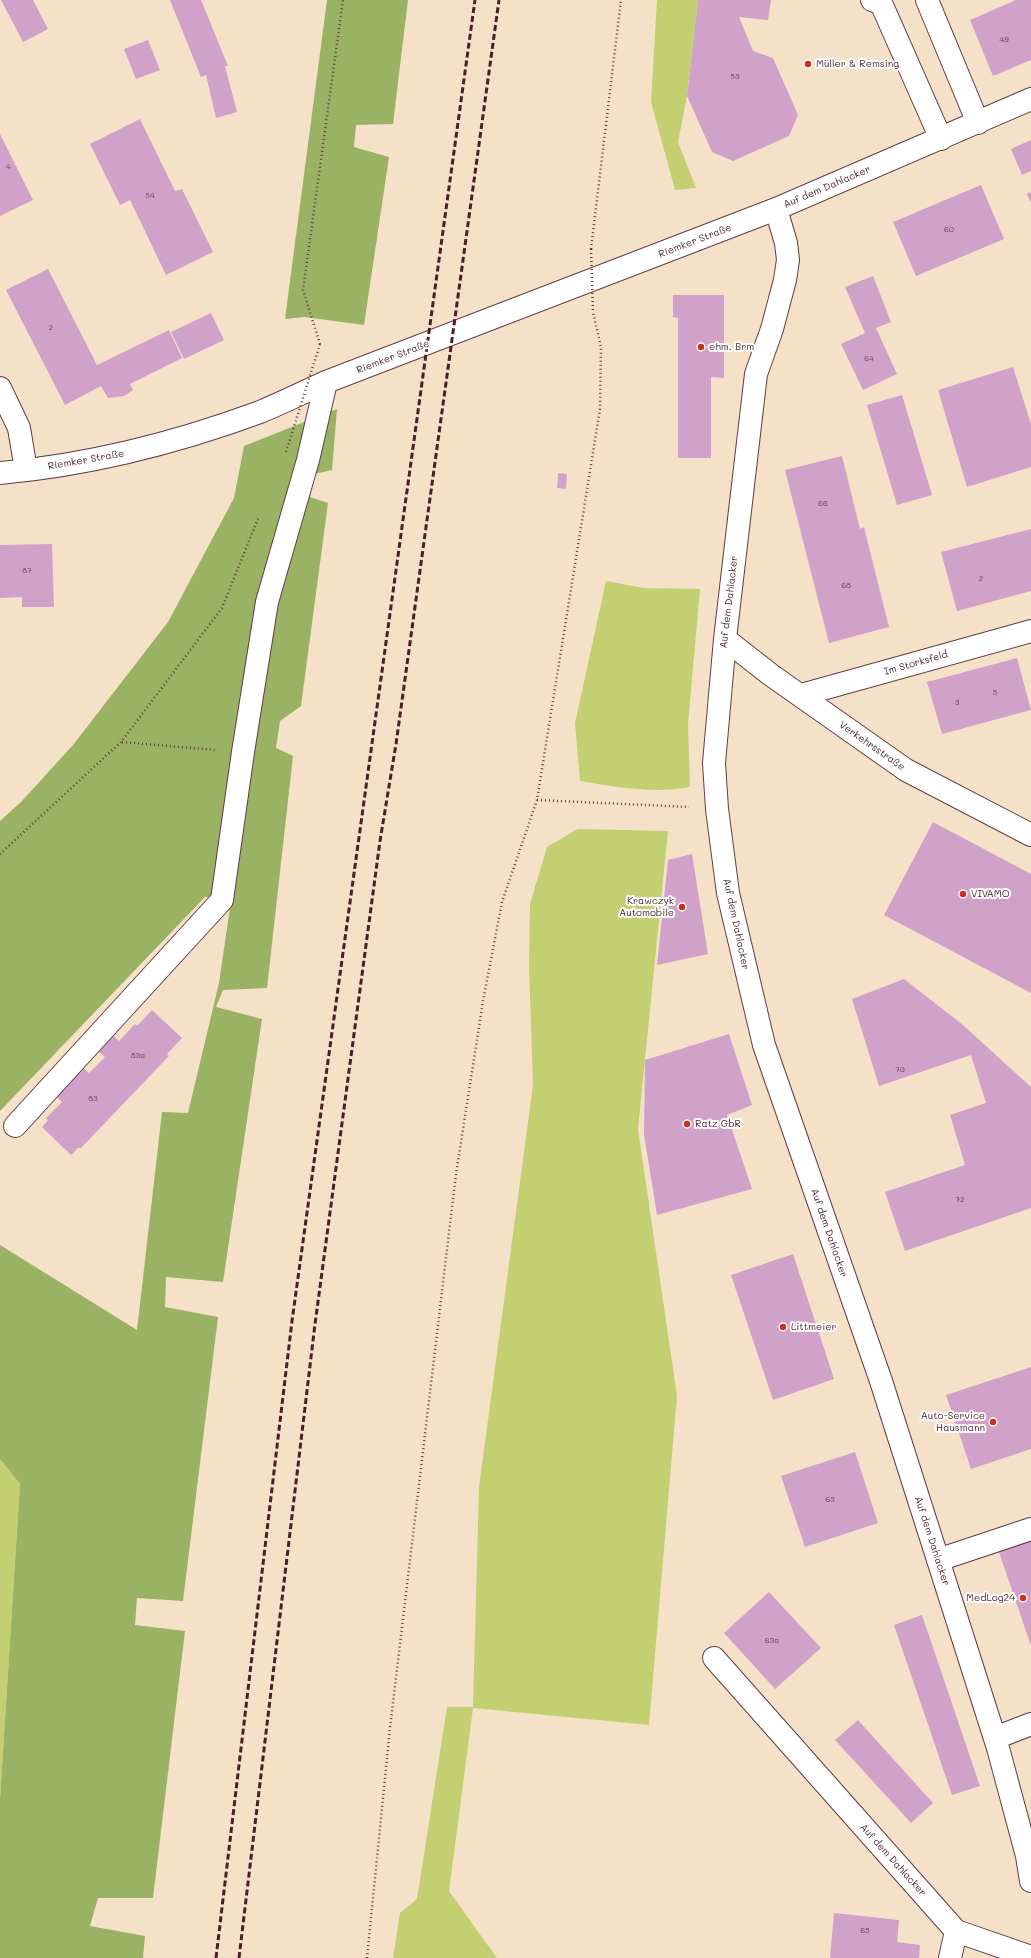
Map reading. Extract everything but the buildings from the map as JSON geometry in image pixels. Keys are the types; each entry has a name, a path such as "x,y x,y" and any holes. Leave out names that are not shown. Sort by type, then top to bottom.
{"street":[{"path":"872,0 881,3 941,139"},
{"path":"927,0 978,123"},
{"name":"Auf dem Dahlacker","path":"1031,99 776,209 786,243 788,260 772,329 756,374 725,639 714,763 717,809 728,894 764,1045 881,1381 995,1738 1029,1856 1031,1881"},
{"name":"Riemker Straße","path":"0,473 122,454 200,432 260,411 326,382 776,209"},
{"path":"15,1126 222,900 242,752 267,602 308,460 326,382"},
{"path":"0,388 19,428 26,470"},
{"name":"Im Storksfeld","path":"801,695 1031,631"},
{"name":"Verkehrsstraße","path":"725,639 906,770 1031,836"},
{"path":"938,1560 1031,1528"},
{"name":"Auf dem Dahlacker","path":"714,1658 956,1931 1031,1957"},
{"path":"995,1738 1031,1724"},
{"path":"950,1958 956,1931"}],"path":[{"path":"283,459 320,344 303,290 343,0"},
{"path":"367,1958 390,1728 456,1174 483,1001 502,902 537,800 600,409 601,347 593,312 591,249 621,0"},
{"path":"0,854 121,742 222,608 262,509"},
{"path":"121,742 242,752"},
{"path":"537,800 717,809"}],"green space":[{"path":"327,0 408,0 393,124 356,125 354,147 389,157 364,325 305,317 285,319"},
{"path":"657,0 698,0 687,96 678,142 696,188 675,190 651,102"},
{"path":"337,409 332,470 314,474 310,497 328,503 301,706 280,721 276,748 293,756 267,988 223,990 216,1007 262,1019 223,1282 166,1277 165,1307 218,1317 183,1601 137,1598 135,1625 185,1631 153,1898 98,1898 90,1926 145,1936 143,1958 0,1958 0,1799 20,1484 0,1459 0,1245 137,1330 162,1112 188,1113 219,983 231,901 205,897 0,1111 0,821 21,802 73,745 168,622 234,498 244,446"},
{"path":"606,581 644,588 700,589 688,724 690,787 649,790 580,781 575,723"},
{"path":"578,829 668,831 638,1129 677,1396 649,1725 473,1708 449,1891 497,1958 393,1958 400,1913 417,1899 447,1707 473,1707 479,1487 533,1085 529,967 530,904 547,847"},
{"path":"0,1459 20,1484 0,1799"}],"railway":[{"path":"216,1958 292,1321 475,0"},
{"path":"239,1958 315,1324 380,841 396,744 499,0"}],"place":[{"name":"Müller & Remsing","path":"808,64"},
{"name":"ehm. Brm","path":"701,347"},
{"name":"VIVAMO","path":"963,894"},
{"name":"Krawczyk Automobile","path":"682,907"},
{"name":"Ratz GbR","path":"687,1124"},
{"name":"Littmeier","path":"783,1327"},
{"name":"Auto-Service Hausmann","path":"993,1422"},
{"name":"MedLog24","path":"1023,1598"}]}
